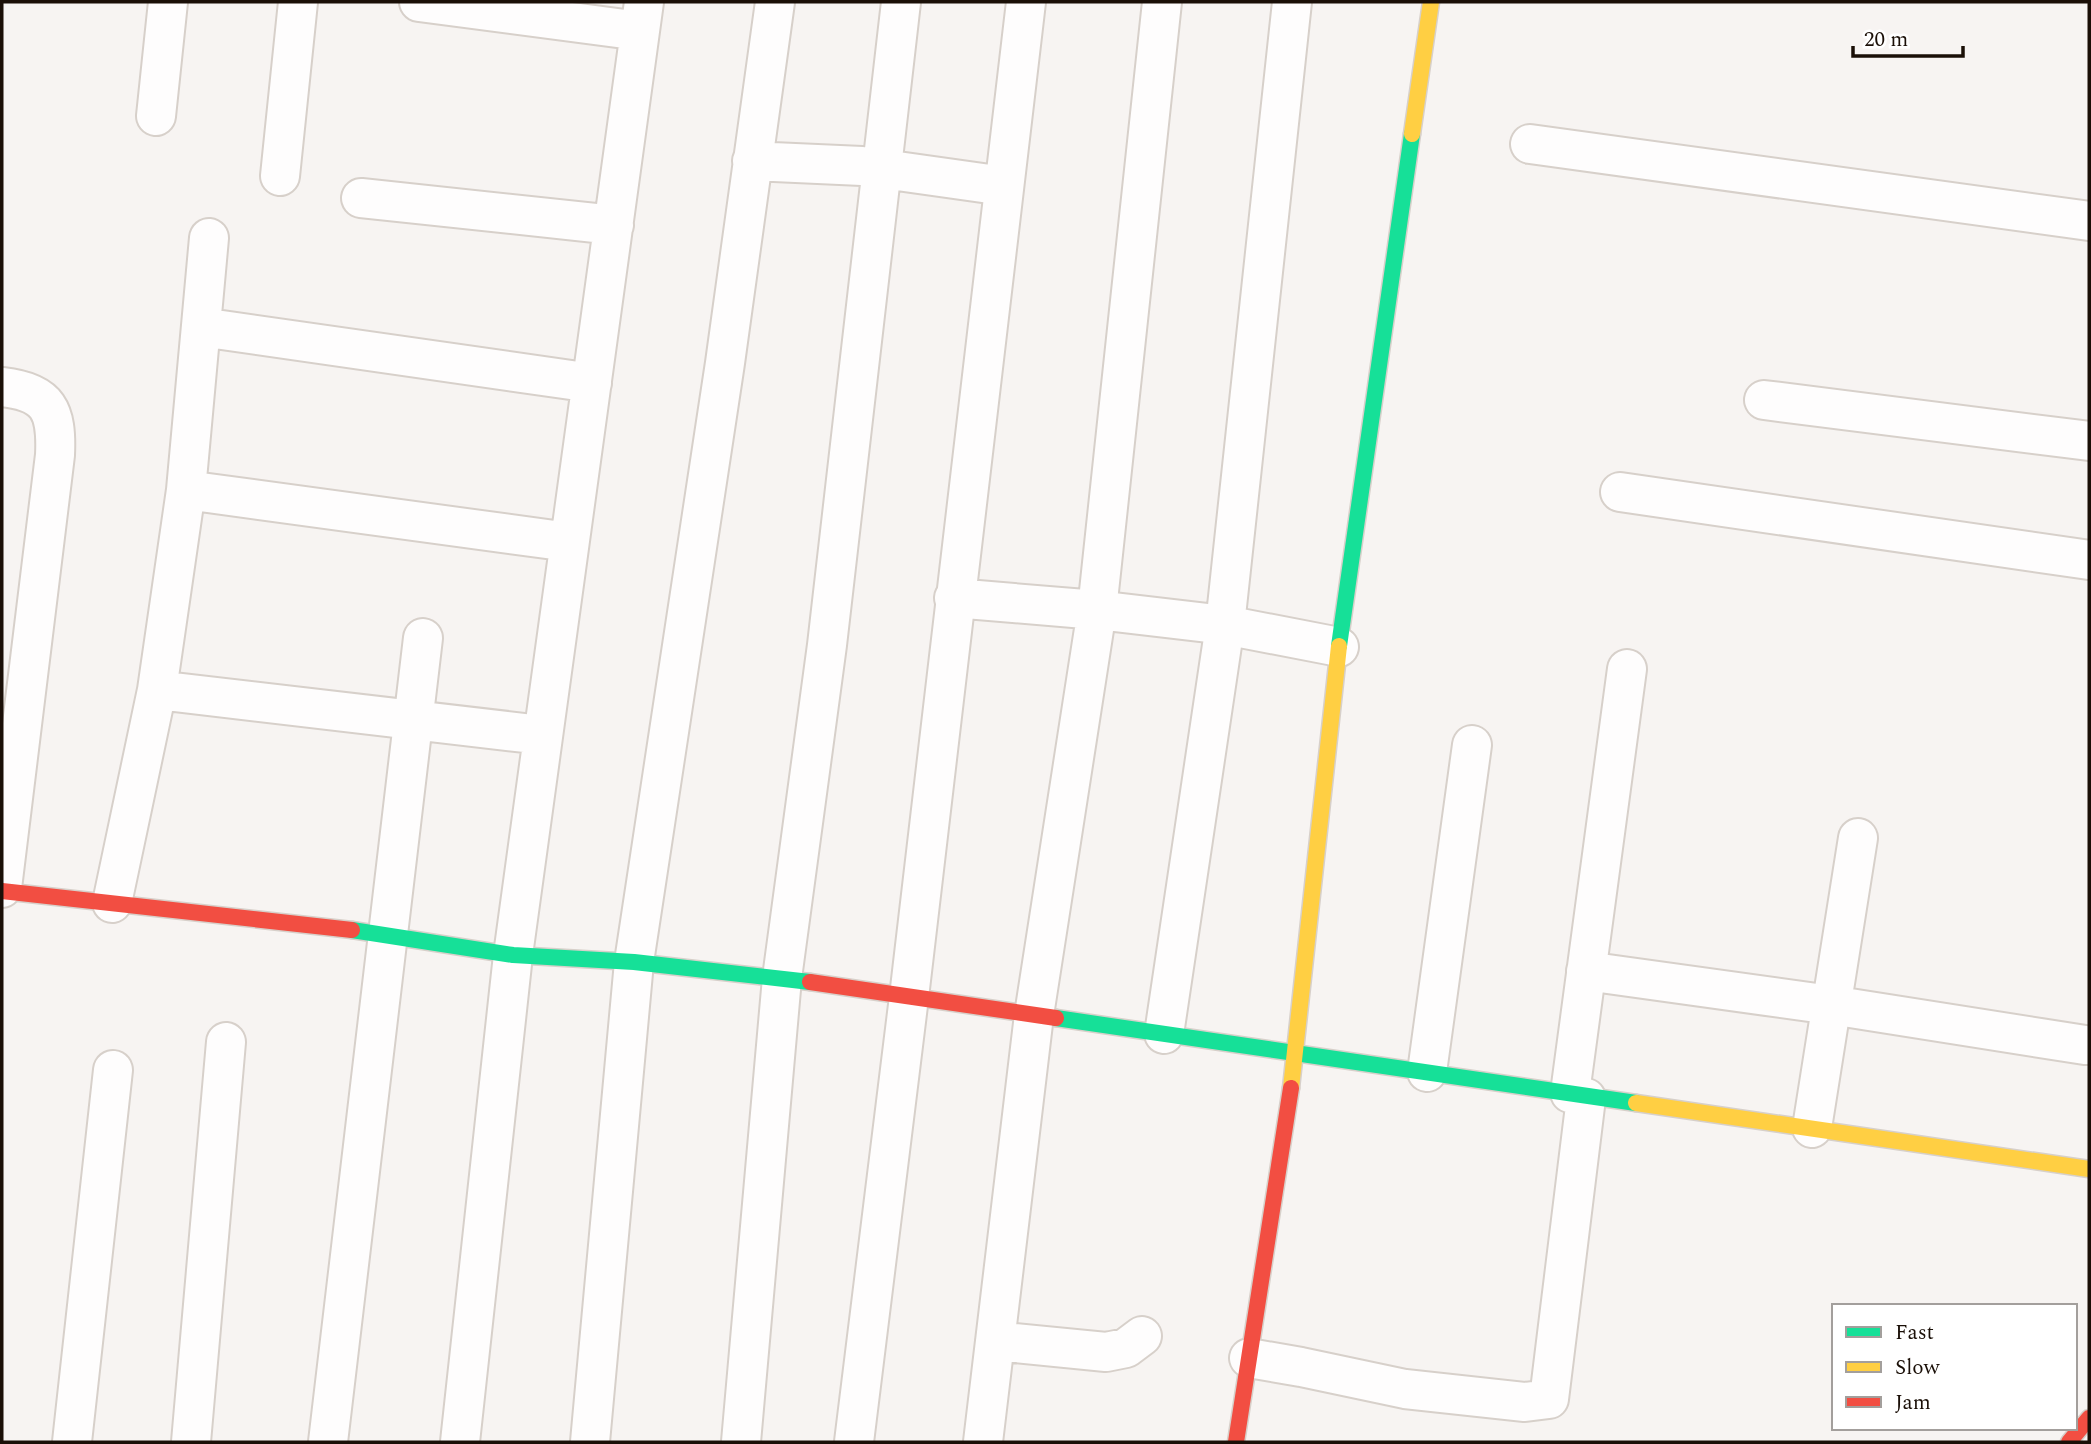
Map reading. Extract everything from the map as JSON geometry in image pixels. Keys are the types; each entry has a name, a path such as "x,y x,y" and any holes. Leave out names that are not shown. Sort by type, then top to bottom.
{"street":[{"path":"156,116 168,2"},
{"path":"280,176 298,2"},
{"path":"419,2 642,16 513,955 460,1442"},
{"path":"590,1442 634,962 725,363 775,2"},
{"path":"741,1442 782,978 827,645 901,2"},
{"path":"854,1442 1026,2"},
{"path":"983,1442 1034,1015 1097,610 1162,2"},
{"path":"1164,1034 1225,625 1292,2"},
{"path":"1236,1442 1296,1053 1339,647 1431,2"},
{"path":"1530,144 2089,221"},
{"path":"752,162 882,168 1003,186"},
{"path":"361,198 614,225"},
{"path":"112,903 157,690 186,490 209,238"},
{"path":"201,327 592,383"},
{"path":"2,387 38,397 50,410 56,427 2,890 388,934 513,955 634,962 782,978 2089,1169"},
{"path":"1764,400 2089,442"},
{"path":"186,490 569,542"},
{"path":"1620,492 2089,560"},
{"path":"954,598 1097,610 1225,625 1339,647"},
{"path":"328,1442 423,638"},
{"path":"1570,1093 1627,669"},
{"path":"157,690 542,735"},
{"path":"1427,1072 1472,746"},
{"path":"1812,1128 1858,838"},
{"path":"1586,971 1832,1005 2085,1045"},
{"path":"191,1442 226,1042"},
{"path":"72,1442 113,1070"},
{"path":"1249,1358 1405,1389 1525,1402 1549,1399 1586,1098 1570,1093"},
{"path":"995,1341 1105,1352 1126,1348 1142,1336"},
{"path":"2069,1442 2089,1418"}],"traffic: fast":[{"path":"1339,646 1412,134"},
{"path":"352,930 513,955 634,962 810,982"},
{"path":"1056,1018 1636,1103"}],"traffic: slow":[{"path":"1412,134 1431,2"},
{"path":"1291,1088 1339,646"},
{"path":"1636,1103 2089,1169"}],"traffic: jam":[{"path":"2,891 352,930"},
{"path":"810,982 1056,1018"},
{"path":"1236,1442 1291,1088"},
{"path":"2069,1442 2089,1418"}]}
